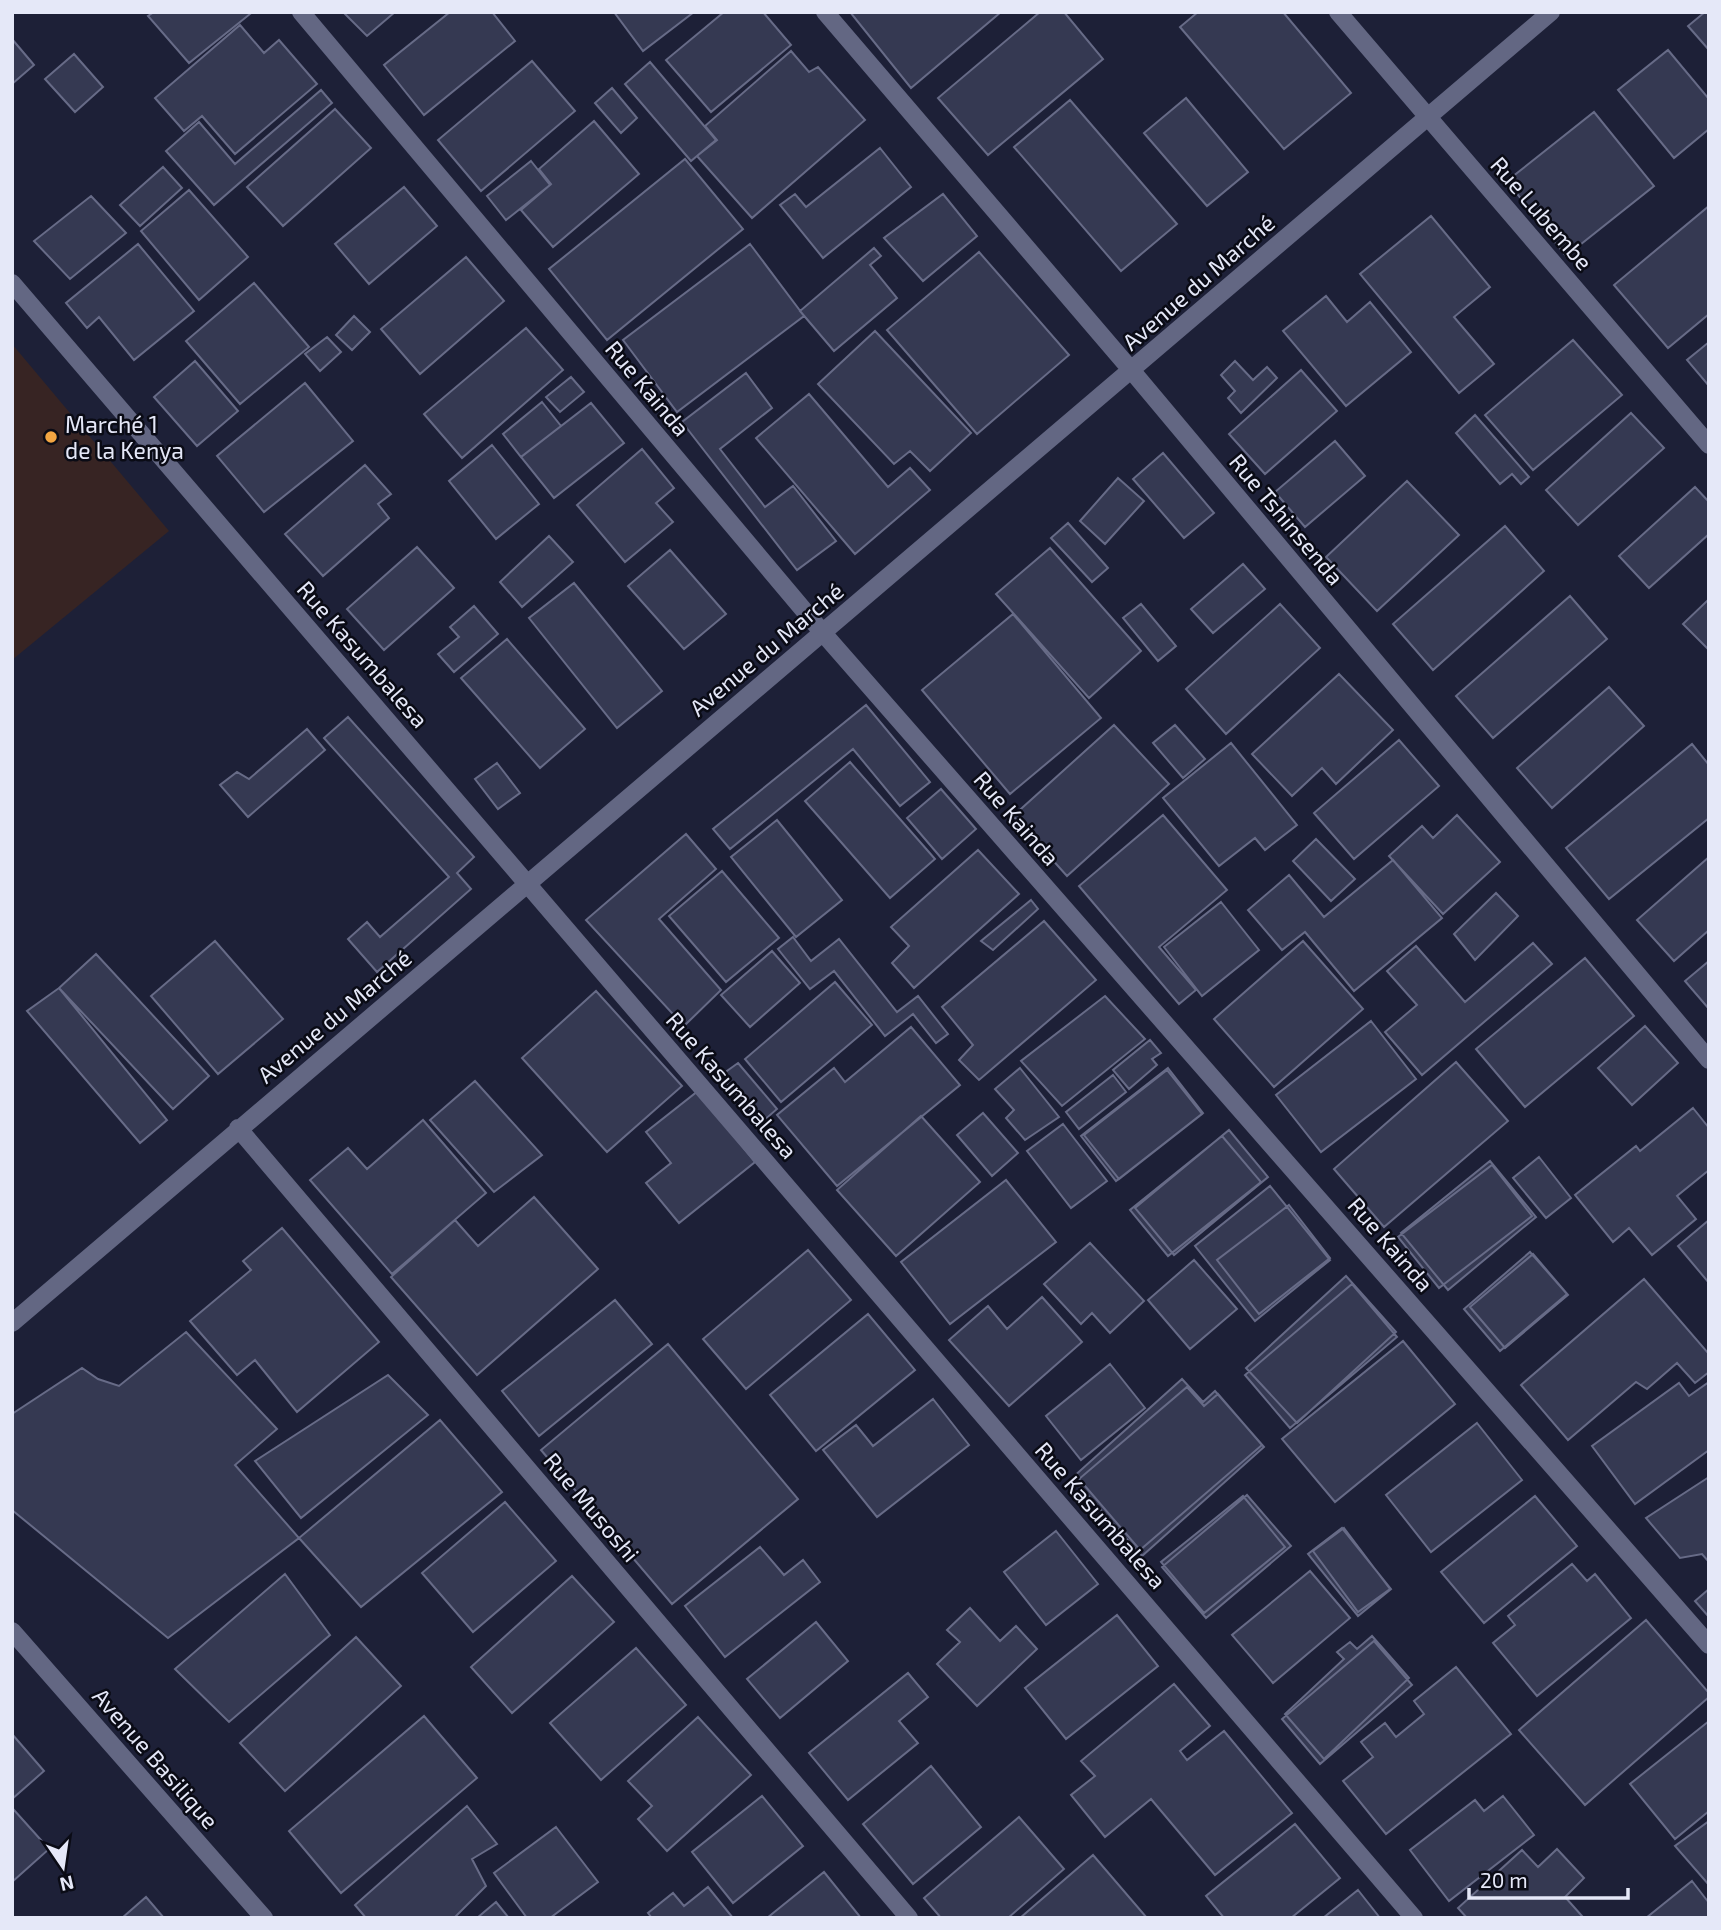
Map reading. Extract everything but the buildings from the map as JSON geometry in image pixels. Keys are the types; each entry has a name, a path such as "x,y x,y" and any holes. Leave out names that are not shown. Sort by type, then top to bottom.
{"street":[{"name":"Rue Kainda","path":"301,12 822,633 1709,1645"},
{"name":"Rue Tshinsenda","path":"825,12 1132,371 1709,1060"},
{"name":"Rue Lubembe","path":"1338,12 1709,445"},
{"name":"Avenue du Marché","path":"12,1323 1551,12"},
{"name":"Rue Kasumbalesa","path":"12,283 1414,1918"},
{"name":"Rue Musoshi","path":"238,1128 909,1918"},
{"name":"Avenue Basilique","path":"12,1631 264,1918"}],"shaded area":[{"name":"Marché 1 de la Kenya","path":"12,344 169,531 12,660"}],"place":[{"name":"Marché 1 de la Kenya","path":"51,437"}]}
